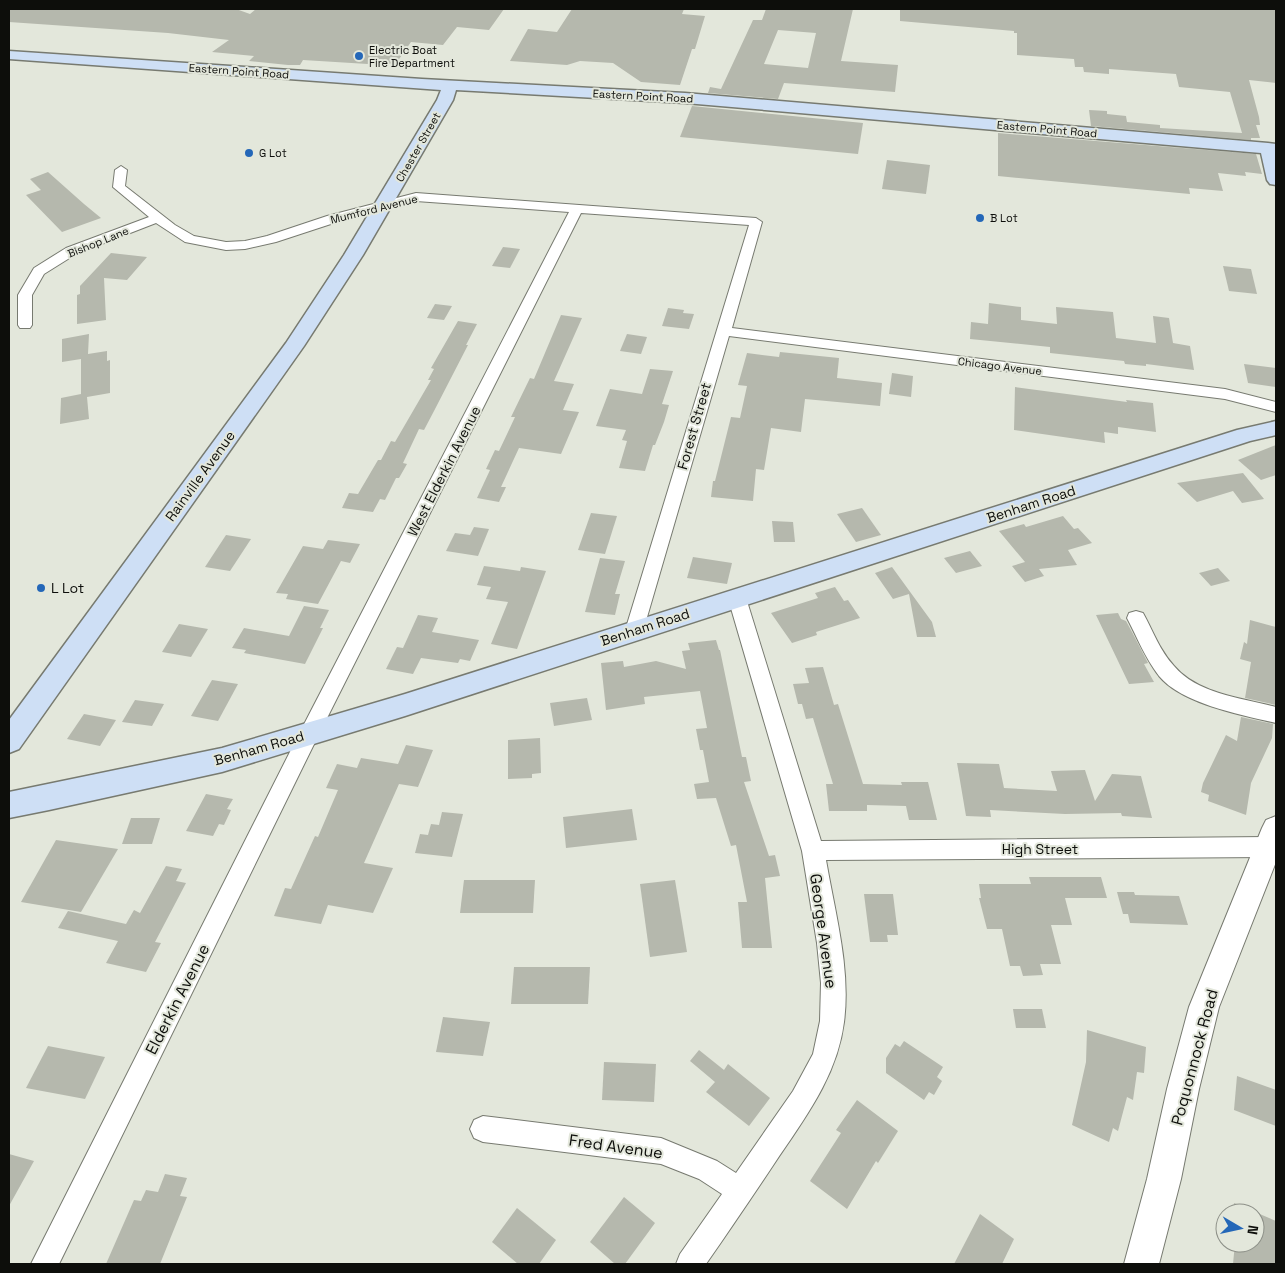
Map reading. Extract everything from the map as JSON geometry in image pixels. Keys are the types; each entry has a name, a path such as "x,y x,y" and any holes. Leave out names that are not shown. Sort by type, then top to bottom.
{"main road":[{"name":"Eastern Point Road","path":"9,55 450,86 685,98 1272,148"},
{"name":"Chester Street","path":"383,206 445,100 450,86"},
{"path":"1272,148 1276,180"},
{"name":"Rainville Avenue","path":"9,741 294,345 383,206"},
{"name":"Benham Road","path":"9,805 50,798 222,760 634,631 1236,438 1276,428"}],"street":[{"name":"Mumford Avenue","path":"121,170 119,187 156,219 190,239 226,246 246,245 271,239 332,219 416,197 756,222"},
{"name":"West Elderkin Avenue","path":"309,734 577,208"},
{"name":"Bishop Lane","path":"25,324 25,294 39,271 71,251 156,219"},
{"name":"Forest Street","path":"634,631 756,222"},
{"name":"Chicago Avenue","path":"722,331 1225,394 1276,407"},
{"name":"George Avenue","path":"690,1264 802,1100 824,1057 832,1021 833,982 830,953 813,851 737,598"},
{"path":"1136,618 1166,671 1179,683 1202,693 1276,715"},
{"name":"Elderkin Avenue","path":"45,1264 309,734"},
{"name":"High Street","path":"813,851 1272,838"},
{"name":"Poquonnock Road","path":"1140,1264 1164,1179 1183,1089 1204,1007 1272,838"},
{"name":"Fred Avenue","path":"483,1129 661,1151 708,1170 740,1191"}],"building":[{"path":"9,9 236,9 250,14 256,9 504,9 489,30 457,27 443,45 411,42 397,62 384,65 303,60 300,65 288,65 249,61 254,56 212,52 229,40 168,33 9,22"},
{"path":"572,9 684,9 682,14 705,16 695,49 692,49 680,85 641,82 613,63 580,61 567,65 510,61 528,29 557,32"},
{"path":"766,9 853,9 841,61 898,65 895,92 784,83 778,99 708,93 710,87 721,89 753,20 762,20","holes":["778,30 816,33 808,68 764,64"]},
{"path":"900,9 1276,9 1276,83 1249,80 1259,117 1260,125 1256,125 1260,138 1251,138 1251,140 1091,126 1089,110 1107,111 1107,114 1126,116 1127,122 1160,125 1160,128 1242,133 1230,92 1179,87 1176,74 1109,69 1109,74 1084,72 1083,67 1075,67 1074,59 1017,55 1017,33 1014,33 1014,31 900,21"},
{"path":"692,106 863,123 858,154 680,137"},
{"path":"998,133 1256,154 1262,174 1245,172 1246,176 1218,173 1223,191 1189,188 1190,194 998,176"},
{"path":"887,160 930,165 926,194 882,189"},
{"path":"48,172 101,218 62,232 26,195 41,190 30,179"},
{"path":"503,247 520,249 510,268 492,266"},
{"path":"111,253 147,257 127,280 104,278 106,320 77,324 77,295 80,294 80,286"},
{"path":"1223,266 1251,269 1257,294 1229,291"},
{"path":"989,303 1021,307 1021,320 1057,324 1056,307 1113,312 1116,338 1156,343 1153,316 1169,318 1173,343 1190,346 1194,370 1146,364 1146,366 1125,364 1124,361 1050,353 1050,347 970,339 971,322 988,324"},
{"path":"435,304 452,306 444,320 427,318"},
{"path":"668,308 684,310 683,313 694,314 689,329 662,326"},
{"path":"561,315 582,318 554,381 574,384 563,410 579,412 561,454 519,448 501,487 506,487 499,502 477,498 490,470 486,469 495,450 499,451 515,417 511,417 530,378 534,379"},
{"path":"458,321 477,324 424,430 419,429 403,463 407,464 399,478 396,478 385,500 380,499 373,512 342,508 349,493 358,494 378,460 381,460 391,441 395,442 431,380 428,380 434,369 431,368"},
{"path":"89,334 88,354 107,351 107,361 110,360 110,393 87,397 89,419 60,424 61,398 81,394 81,359 62,362 62,339"},
{"path":"627,334 647,337 641,354 620,351"},
{"path":"780,352 839,358 837,378 882,383 880,406 805,399 801,432 771,428 764,470 756,469 753,501 711,497 713,481 715,481 731,417 740,418 747,386 738,385 747,353 779,357"},
{"path":"1244,364 1276,368 1276,387 1248,383"},
{"path":"650,369 673,371 662,404 669,405 664,422 655,445 653,445 645,471 619,468 627,441 622,440 626,430 596,426 610,389 642,394"},
{"path":"892,373 913,376 911,397 889,394"},
{"path":"1015,387 1127,402 1126,400 1153,403 1156,432 1118,427 1118,434 1104,432 1105,443 1014,430"},
{"path":"1276,445 1276,475 1261,480 1238,460"},
{"path":"1243,473 1264,499 1242,503 1233,491 1197,502 1177,483"},
{"path":"862,508 881,535 856,542 837,514"},
{"path":"591,513 617,516 605,554 578,550"},
{"path":"1063,516 1074,529 1078,528 1092,543 1068,550 1077,565 1039,569 1044,576 1025,582 1012,566 1025,562 999,531 1024,524 1026,527"},
{"path":"772,521 793,522 795,542 774,542"},
{"path":"474,527 489,529 478,556 446,551 455,533 470,535"},
{"path":"226,535 251,539 230,571 205,567"},
{"path":"328,540 360,544 350,563 341,561 318,604 286,599 288,594 276,593 303,546 323,549"},
{"path":"970,551 982,566 956,573 944,558"},
{"path":"693,557 732,563 727,584 687,578"},
{"path":"600,558 625,561 615,594 620,594 615,615 585,612"},
{"path":"484,566 520,571 521,567 546,571 517,649 491,644 508,602 486,599 491,587 477,585"},
{"path":"892,567 932,622 936,637 917,637 909,594 893,599 875,573"},
{"path":"1218,568 1230,581 1211,586 1199,573"},
{"path":"835,587 844,601 848,600 860,618 816,632 817,635 792,643 771,613 818,598 815,593"},
{"path":"304,606 329,610 320,628 323,628 305,664 244,653 246,650 232,648 244,628 289,636"},
{"path":"1118,613 1121,619 1126,621 1132,632 1148,663 1144,664 1154,682 1129,684 1096,615"},
{"path":"418,615 438,618 432,632 479,640 470,661 460,659 458,663 421,658 413,674 386,669 397,647 403,648"},
{"path":"1250,620 1276,627 1276,705 1245,698 1251,662 1240,659 1244,642 1247,644"},
{"path":"179,624 208,629 191,657 162,652"},
{"path":"716,640 720,650 742,757 746,757 751,781 744,782 769,856 775,855 780,876 765,878 772,948 742,948 738,902 747,902 736,845 731,846 716,798 697,799 694,784 709,782 703,750 700,750 696,729 707,728 700,691 644,697 645,704 606,710 601,663 623,661 624,667 656,661 686,669 682,651 690,650 688,643"},
{"path":"823,667 834,705 838,704 863,784 902,785 901,782 928,782 937,820 909,820 906,806 867,805 867,811 829,811 826,784 833,784 813,718 806,719 802,704 798,704 793,684 809,683 805,668"},
{"path":"212,680 238,684 218,721 191,716"},
{"path":"587,698 592,720 554,726 550,703"},
{"path":"135,700 164,704 152,726 122,722"},
{"path":"84,714 116,720 100,746 67,739"},
{"path":"1241,717 1273,724 1272,738 1251,783 1246,815 1208,801 1209,795 1201,792 1203,783 1226,735 1237,741"},
{"path":"540,738 541,773 532,774 532,778 508,779 508,740"},
{"path":"406,745 433,750 418,787 399,784 364,863 393,868 373,913 328,905 321,924 274,916 285,888 291,889 315,836 318,837 338,790 326,788 337,764 357,768 361,758 398,764"},
{"path":"957,763 999,764 1004,788 1057,791 1051,771 1085,770 1095,801 1112,774 1141,776 1152,818 1122,816 1121,813 1065,814 990,810 991,817 966,816"},
{"path":"206,794 233,799 227,809 231,810 224,825 219,824 213,836 186,831"},
{"path":"632,809 637,840 566,848 563,817"},
{"path":"442,812 463,814 452,857 415,853 420,834 428,835 431,824 439,825"},
{"path":"131,818 160,818 152,844 122,844"},
{"path":"56,840 118,849 81,912 21,902"},
{"path":"166,866 182,869 176,881 186,883 155,942 161,943 146,972 106,963 118,941 58,928 68,911 126,924 134,910 140,913"},
{"path":"1029,877 1101,877 1107,898 1065,898 1072,925 1051,925 1061,964 1040,964 1043,975 1023,976 1020,966 1010,966 1002,929 987,929 979,898 981,898 979,884 1031,884"},
{"path":"464,880 535,880 533,913 460,913"},
{"path":"675,880 687,952 650,957 640,884"},
{"path":"1117,892 1134,892 1135,895 1179,896 1188,925 1130,923 1128,914 1123,914"},
{"path":"864,894 893,894 898,935 887,935 888,942 870,942"},
{"path":"514,967 590,967 588,1004 511,1004"},
{"path":"1013,1009 1042,1009 1046,1028 1016,1028"},
{"path":"443,1017 490,1022 483,1056 436,1052"},
{"path":"1087,1030 1146,1047 1144,1073 1137,1072 1133,1100 1127,1097 1118,1131 1113,1128 1109,1142 1072,1125 1086,1062"},
{"path":"904,1041 943,1067 937,1077 942,1081 934,1095 929,1092 924,1100 886,1073 886,1058 895,1044 900,1047"},
{"path":"48,1046 105,1057 85,1099 26,1088"},
{"path":"699,1050 724,1070 728,1064 770,1098 749,1126 706,1092 715,1082 690,1061"},
{"path":"604,1062 656,1064 654,1102 602,1100"},
{"path":"1237,1076 1276,1090 1276,1126 1234,1110"},
{"path":"857,1100 898,1131 878,1163 876,1161 847,1209 810,1181 841,1133 836,1130"},
{"path":"9,1154 34,1161 9,1206"},
{"path":"165,1174 187,1178 180,1196 187,1197 160,1264 106,1264 134,1200 141,1201 146,1190 158,1192"},
{"path":"624,1197 655,1223 625,1264 615,1264 590,1242"},
{"path":"517,1208 556,1240 539,1264 518,1264 492,1242"},
{"path":"980,1214 1014,1239 1002,1264 954,1264"},
{"path":"1265,1216 1276,1221 1276,1264 1233,1264 1234,1253 1265,1253"}],"place":[{"name":"Electric Boat Fire Department","path":"359,56"},
{"name":"G Lot","path":"249,153"},
{"name":"B Lot","path":"980,218"},
{"name":"L Lot","path":"41,588"}]}
